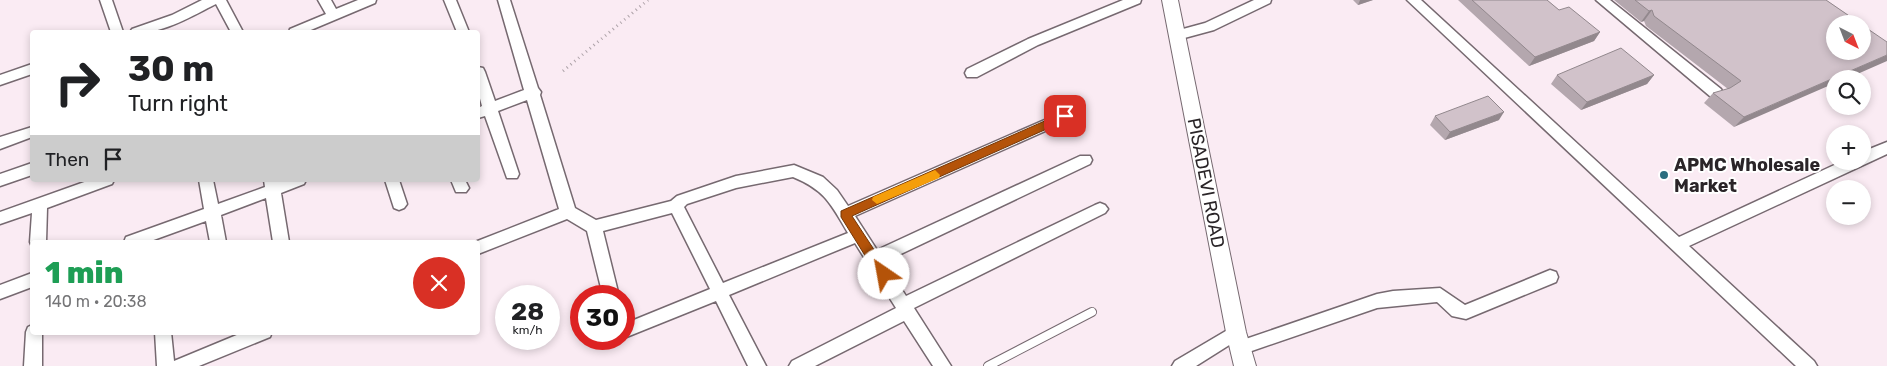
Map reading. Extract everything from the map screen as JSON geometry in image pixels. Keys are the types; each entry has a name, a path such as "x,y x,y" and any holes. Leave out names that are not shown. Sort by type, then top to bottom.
{"street":[{"path":"106,0 116,30"},
{"path":"143,30 177,18 214,0"},
{"path":"220,0 236,30"},
{"path":"324,0 334,16"},
{"path":"300,30 370,0"},
{"path":"450,0 462,30"},
{"path":"504,0 534,92 568,212 594,227 676,206 682,200 736,182 794,171 818,181 832,194 942,366"},
{"path":"972,73 1032,42 1135,0"},
{"name":"PISADEVI ROAD","path":"1170,0 1238,340 1245,366"},
{"path":"1177,35 1209,27 1265,0"},
{"path":"1413,0 1808,366"},
{"path":"1602,0 1716,93"},
{"path":"0,80 30,70"},
{"path":"480,85 484,111 512,174"},
{"path":"484,111 534,92"},
{"path":"845,214 1065,116"},
{"path":"0,143 30,133"},
{"path":"1871,155 1887,148"},
{"path":"874,259 1085,160"},
{"path":"0,180 30,169"},
{"path":"1678,244 1838,170"},
{"path":"0,218 101,182"},
{"path":"206,182 218,240"},
{"path":"155,238 212,214 272,185 288,182"},
{"path":"393,182 399,204"},
{"path":"272,185 281,240"},
{"path":"38,240 40,204"},
{"path":"676,206 718,294 756,366"},
{"path":"798,366 905,308 1100,209"},
{"path":"480,247 568,212"},
{"path":"594,227 608,285"},
{"path":"635,327 859,236"},
{"path":"1181,366 1238,340 1392,298 1440,296 1458,310 1466,312 1550,277"},
{"path":"0,292 30,281"},
{"path":"33,366 34,335"},
{"path":"163,335 166,366"},
{"path":"180,366 235,338 250,335"}],"lane":[{"path":"988,366 1092,312"}],"path":[{"path":"563,71 648,0"}],"building":[{"path":"1472,0 1547,0 1559,10 1569,7 1600,32 1535,57"},
{"path":"1635,0 1826,0 1848,15 1826,15 1826,60 1871,60 1871,31 1887,42 1887,55 1852,70 1826,70 1826,81 1744,117 1713,93 1730,88 1741,81 1654,16 1652,10 1649,11"},
{"path":"1621,48 1654,75 1587,102 1557,75"},
{"path":"1488,96 1504,112 1450,132 1435,116"}],"slow traffic":[{"path":"877,200 935,175"}],"place":[{"name":"APMC Wholesale Market","path":"1664,175"}],"route":[{"path":"884,274 845,214 1065,116"}]}
